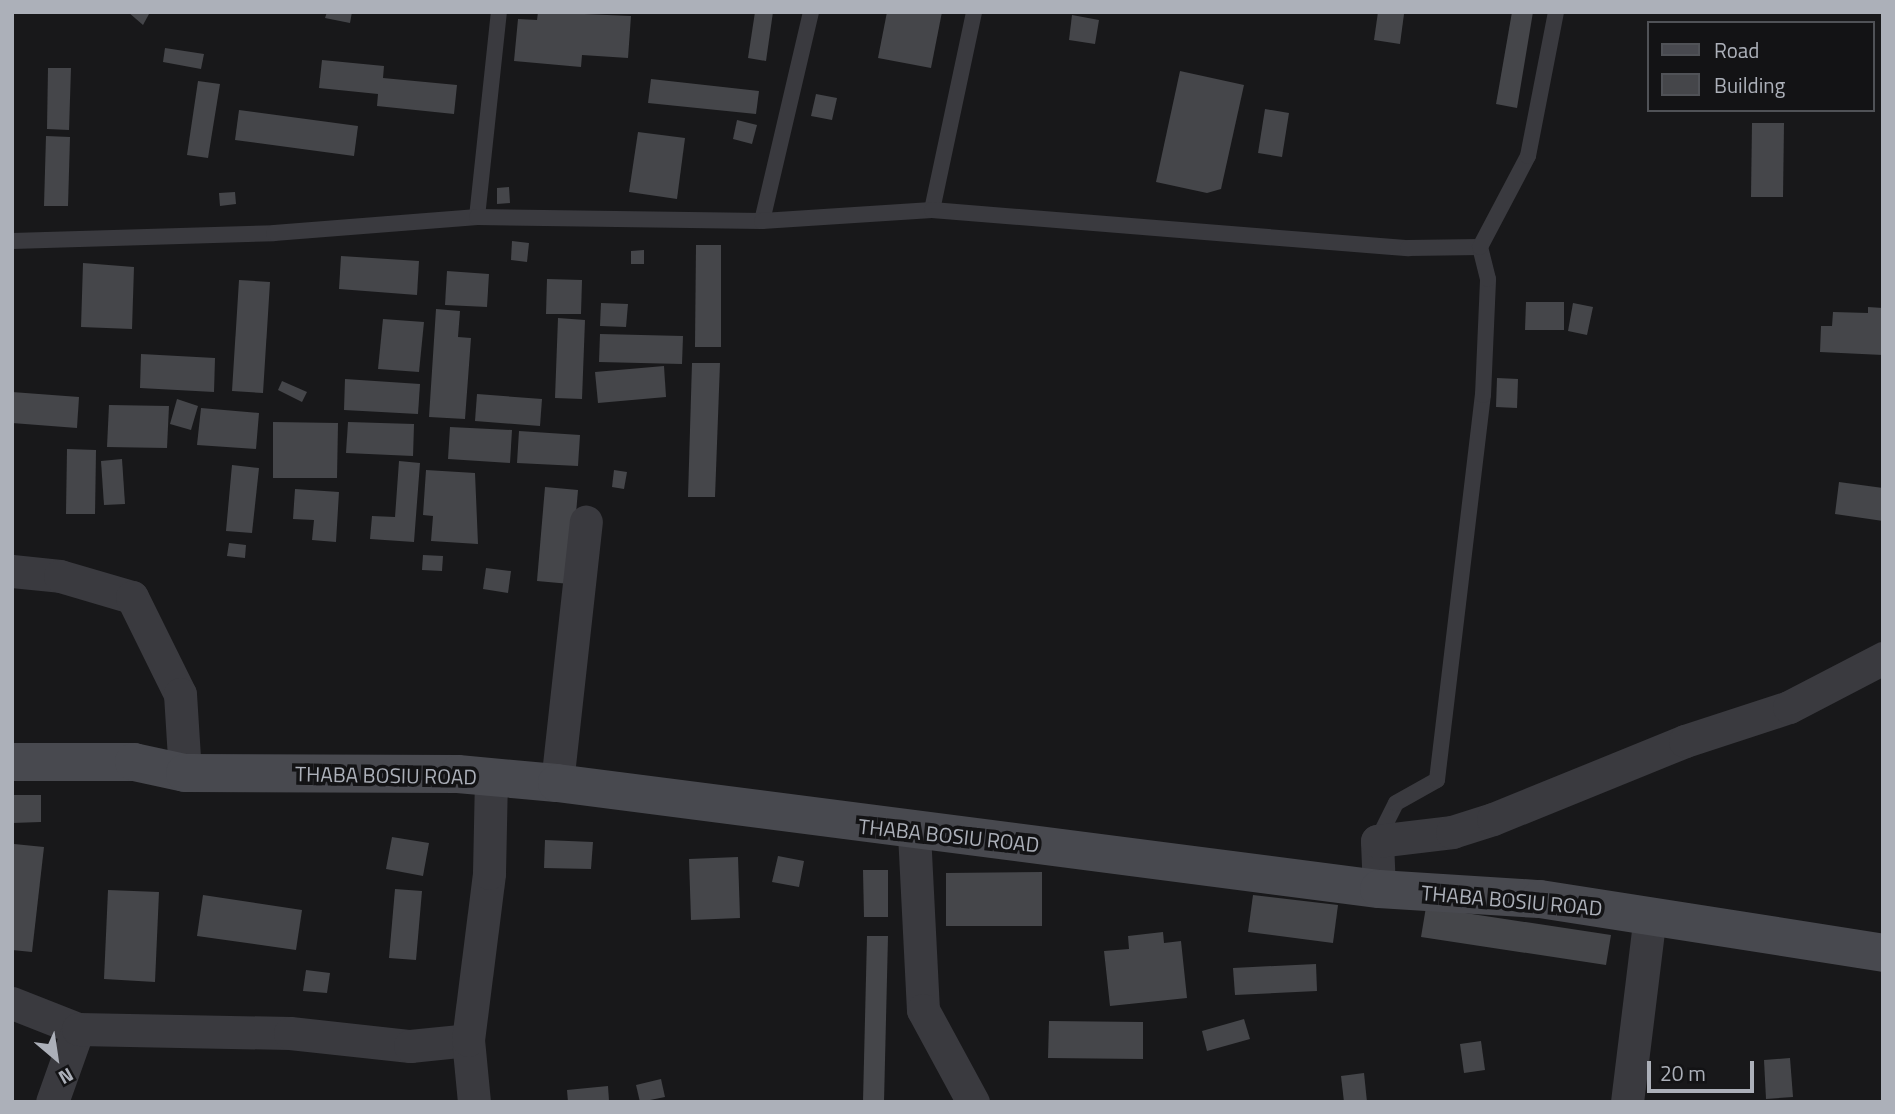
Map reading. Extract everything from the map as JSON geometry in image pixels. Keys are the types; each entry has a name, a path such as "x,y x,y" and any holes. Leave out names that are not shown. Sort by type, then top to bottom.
{"street":[{"path":"557,783 586,522"},
{"path":"12,571 60,576 132,597 180,694 185,773"},
{"path":"1379,889 1377,841 1452,832 1493,819 1685,741 1789,707 1883,658"},
{"name":"THABA BOSIU ROAD","path":"12,762 134,762 185,773 491,777 557,783 914,833 1379,889 1540,899 1883,953"},
{"path":"474,1102 468,1040 489,873 491,777"},
{"path":"914,833 923,1010 973,1102"},
{"path":"1627,1102 1650,915"},
{"path":"12,1003 78,1029 290,1033 410,1046 468,1040"},
{"path":"52,1102 78,1029"}],"lane":[{"path":"477,218 499,12"},
{"path":"762,221 811,12"},
{"path":"932,210 974,12"},
{"path":"1377,841 1396,803 1437,780 1450,711 1483,395 1488,279 1480,247 1528,156 1556,12"},
{"path":"12,241 274,233 477,218 762,221 932,210 1409,248 1480,247"}],"building":[{"path":"128,12 145,12 149,14 143,25"},
{"path":"327,12 352,12 350,23 325,18"},
{"path":"538,12 631,16 628,58 582,55 581,67 514,61 518,19 537,20"},
{"path":"755,12 773,12 766,61 748,58"},
{"path":"887,12 942,12 931,68 878,58"},
{"path":"1378,12 1404,14 1400,44 1374,40"},
{"path":"1512,12 1533,12 1517,108 1496,104"},
{"path":"1072,15 1099,20 1095,44 1069,40"},
{"path":"165,48 204,54 201,69 163,62"},
{"path":"322,60 384,66 383,78 457,85 454,114 377,106 378,94 319,88"},
{"path":"48,68 71,68 69,130 47,129"},
{"path":"1180,71 1244,85 1221,189 1207,193 1156,182"},
{"path":"651,79 759,91 756,114 648,103"},
{"path":"198,81 220,84 208,158 187,155"},
{"path":"816,94 837,98 832,120 811,116"},
{"path":"1265,109 1289,113 1282,157 1258,153"},
{"path":"239,110 358,126 354,156 235,140"},
{"path":"737,120 757,125 752,144 733,139"},
{"path":"1752,123 1784,123 1783,197 1751,197"},
{"path":"638,132 685,138 677,199 629,192"},
{"path":"46,136 70,137 68,206 44,206"},
{"path":"509,187 510,203 497,204 497,188"},
{"path":"235,192 236,204 220,206 219,193"},
{"path":"512,241 529,243 527,262 511,260"},
{"path":"696,245 721,245 721,347 695,347"},
{"path":"644,250 644,264 631,264 631,251"},
{"path":"341,256 419,261 417,295 339,289"},
{"path":"83,263 134,267 132,329 81,327"},
{"path":"447,271 489,274 487,307 445,305"},
{"path":"547,279 582,280 581,314 546,314"},
{"path":"239,280 270,282 263,393 232,391"},
{"path":"1526,302 1564,302 1564,330 1525,330"},
{"path":"601,303 628,304 626,327 600,326"},
{"path":"1573,303 1593,307 1587,335 1568,331"},
{"path":"1868,307 1883,308 1883,355 1820,352 1821,326 1832,326 1833,312 1868,313"},
{"path":"436,309 460,311 458,337 471,338 465,419 429,417"},
{"path":"558,318 585,320 582,399 555,398"},
{"path":"383,319 424,322 419,372 378,369"},
{"path":"600,334 683,336 682,364 599,362"},
{"path":"141,354 215,358 214,392 140,388"},
{"path":"692,363 720,363 715,497 688,497"},
{"path":"664,366 666,397 598,403 595,372"},
{"path":"1497,378 1518,379 1517,408 1496,407"},
{"path":"345,379 420,384 418,414 344,410"},
{"path":"282,381 307,392 302,402 278,390"},
{"path":"12,392 79,397 77,428 12,423"},
{"path":"477,394 542,399 540,426 475,421"},
{"path":"177,399 198,406 191,430 170,424"},
{"path":"109,405 169,406 167,448 107,447"},
{"path":"201,408 259,413 256,449 197,445"},
{"path":"273,422 338,423 337,478 273,478"},
{"path":"348,422 414,424 413,456 346,453"},
{"path":"450,427 512,430 510,463 448,459"},
{"path":"519,431 580,435 578,466 517,463"},
{"path":"67,449 96,450 95,514 66,514"},
{"path":"122,459 125,504 104,505 101,461"},
{"path":"399,461 420,463 414,542 370,539 372,516 395,517"},
{"path":"232,465 259,468 252,533 226,531"},
{"path":"426,470 475,473 478,544 431,541 433,516 423,515"},
{"path":"614,470 627,472 624,489 612,487"},
{"path":"1839,482 1883,488 1883,521 1835,514"},
{"path":"545,487 578,490 570,584 537,581"},
{"path":"295,489 339,492 336,542 312,540 314,520 293,519"},
{"path":"229,543 246,545 245,558 227,556"},
{"path":"423,555 443,556 442,571 422,570"},
{"path":"486,568 511,571 508,593 483,589"},
{"path":"12,795 41,795 41,822 12,823"},
{"path":"392,837 429,843 423,876 386,869"},
{"path":"545,840 593,842 591,869 544,868"},
{"path":"14,844 44,847 32,952 12,950"},
{"path":"778,856 804,861 799,887 772,882"},
{"path":"738,857 740,918 691,920 689,859"},
{"path":"863,870 888,870 888,917 864,917"},
{"path":"1042,872 1042,926 946,926 946,873"},
{"path":"395,889 422,891 416,960 389,958"},
{"path":"108,890 159,892 155,982 104,979"},
{"path":"203,895 302,910 296,950 197,936"},
{"path":"1253,895 1338,905 1333,943 1248,932"},
{"path":"1426,907 1611,935 1606,965 1421,937"},
{"path":"1163,932 1164,943 1181,941 1187,998 1110,1006 1104,951 1129,949 1128,936"},
{"path":"867,936 888,936 884,1102 863,1102"},
{"path":"1316,964 1317,991 1235,995 1233,968"},
{"path":"306,970 330,973 327,993 303,991"},
{"path":"1244,1019 1250,1039 1207,1051 1202,1031"},
{"path":"1049,1021 1143,1022 1143,1059 1048,1058"},
{"path":"1481,1041 1485,1070 1464,1073 1460,1044"},
{"path":"1790,1058 1793,1097 1766,1099 1764,1060"},
{"path":"1364,1073 1367,1102 1344,1102 1341,1076"},
{"path":"661,1079 665,1097 640,1102 636,1085"},
{"path":"608,1086 609,1101 568,1102 567,1090"}]}
